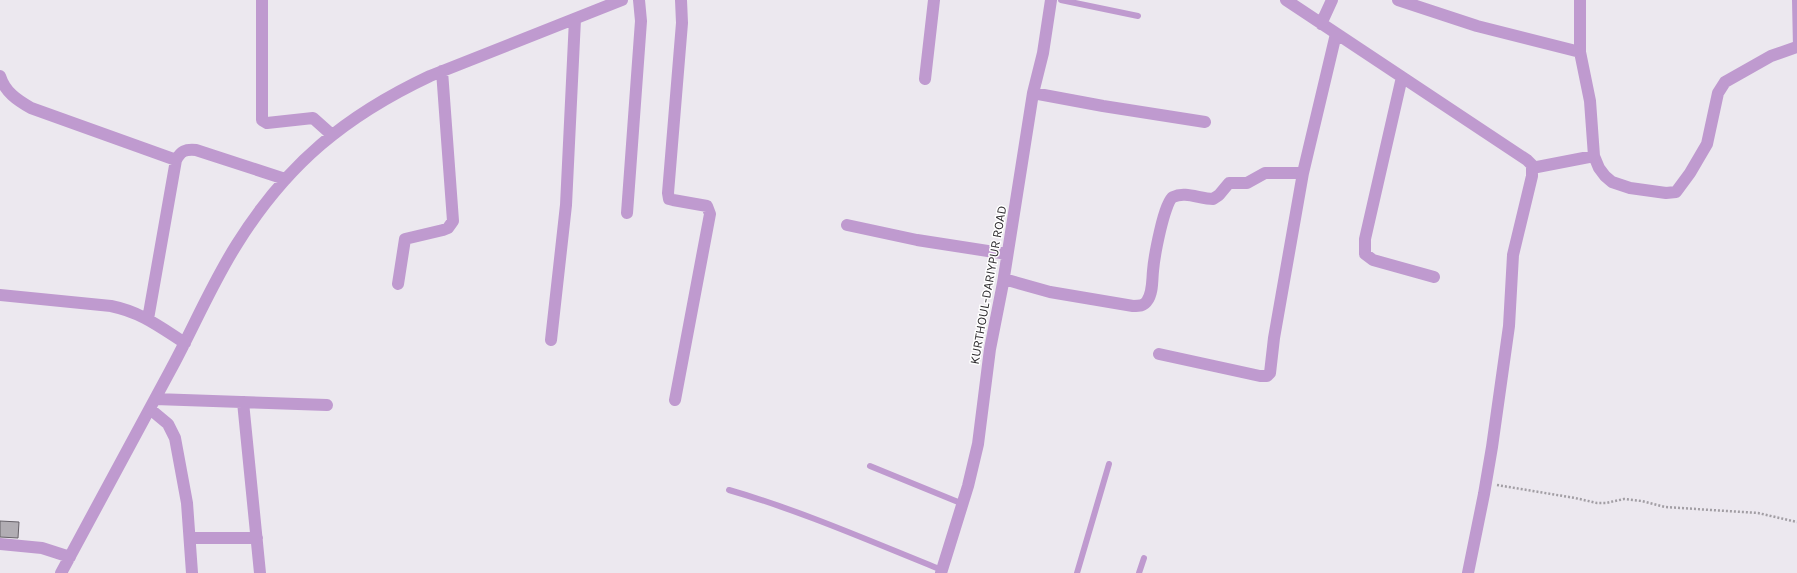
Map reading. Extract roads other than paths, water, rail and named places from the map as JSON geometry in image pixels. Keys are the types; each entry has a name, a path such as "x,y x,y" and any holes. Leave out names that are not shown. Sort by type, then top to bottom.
{"street":[{"path":"262,0 262,120 267,123 313,118 332,135"},
{"path":"61,573 153,404 236,246 285,179 304,158 367,109 401,90 442,72 622,0"},
{"path":"627,213 641,21 639,0"},
{"path":"675,400 710,214 707,206 673,200 668,196 682,23 681,0"},
{"path":"925,78 934,0"},
{"name":"KURTHOUL-DARIYPUR ROAD","path":"945,572 978,444 990,349 1004,279 1034,93 1043,53 1051,0"},
{"path":"1286,0 1527,160 1532,168 1512,262 1509,326 1486,483 1468,573"},
{"path":"1321,24 1332,0"},
{"path":"1398,0 1477,26 1580,52"},
{"path":"1580,0 1580,52 1590,101 1594,156 1599,168 1612,182 1630,188 1666,193 1676,192 1708,144 1718,93 1725,82 1772,56 1796,47"},
{"path":"551,340 566,205 576,19"},
{"path":"1159,354 1260,376 1266,376 1270,373 1274,338 1303,173 1336,34"},
{"path":"398,284 404,239 443,230 448,228 453,221 442,72"},
{"path":"0,76 7,90 19,101 31,108 176,160"},
{"path":"1402,77 1376,186 1364,250 1368,258 1373,260 1434,277"},
{"path":"1034,93 1109,107 1205,122"},
{"path":"148,319 176,160 183,151 196,150 285,179"},
{"path":"1532,168 1594,156"},
{"path":"1004,279 1064,295 1133,306 1144,304 1148,300 1151,292 1154,265 1165,209 1171,199 1179,195 1186,195 1213,199 1219,195 1229,183 1247,183 1265,172 1303,173"},
{"path":"847,225 917,240 1007,254"},
{"path":"0,295 128,309 148,319 185,343"},
{"path":"153,404 243,402 327,405"},
{"path":"243,402 260,573"},
{"path":"153,404 168,424 175,438 187,503 192,573"},
{"path":"190,538 257,538"},
{"path":"0,544 42,548 70,556"}],"lane":[{"path":"1061,0 1138,16"},
{"path":"1795,0 1796,47"},
{"path":"1077,573 1108,464"},
{"path":"870,466 963,504"},
{"path":"729,490 770,502 809,516 945,572"},
{"path":"1139,573 1144,558"}]}
